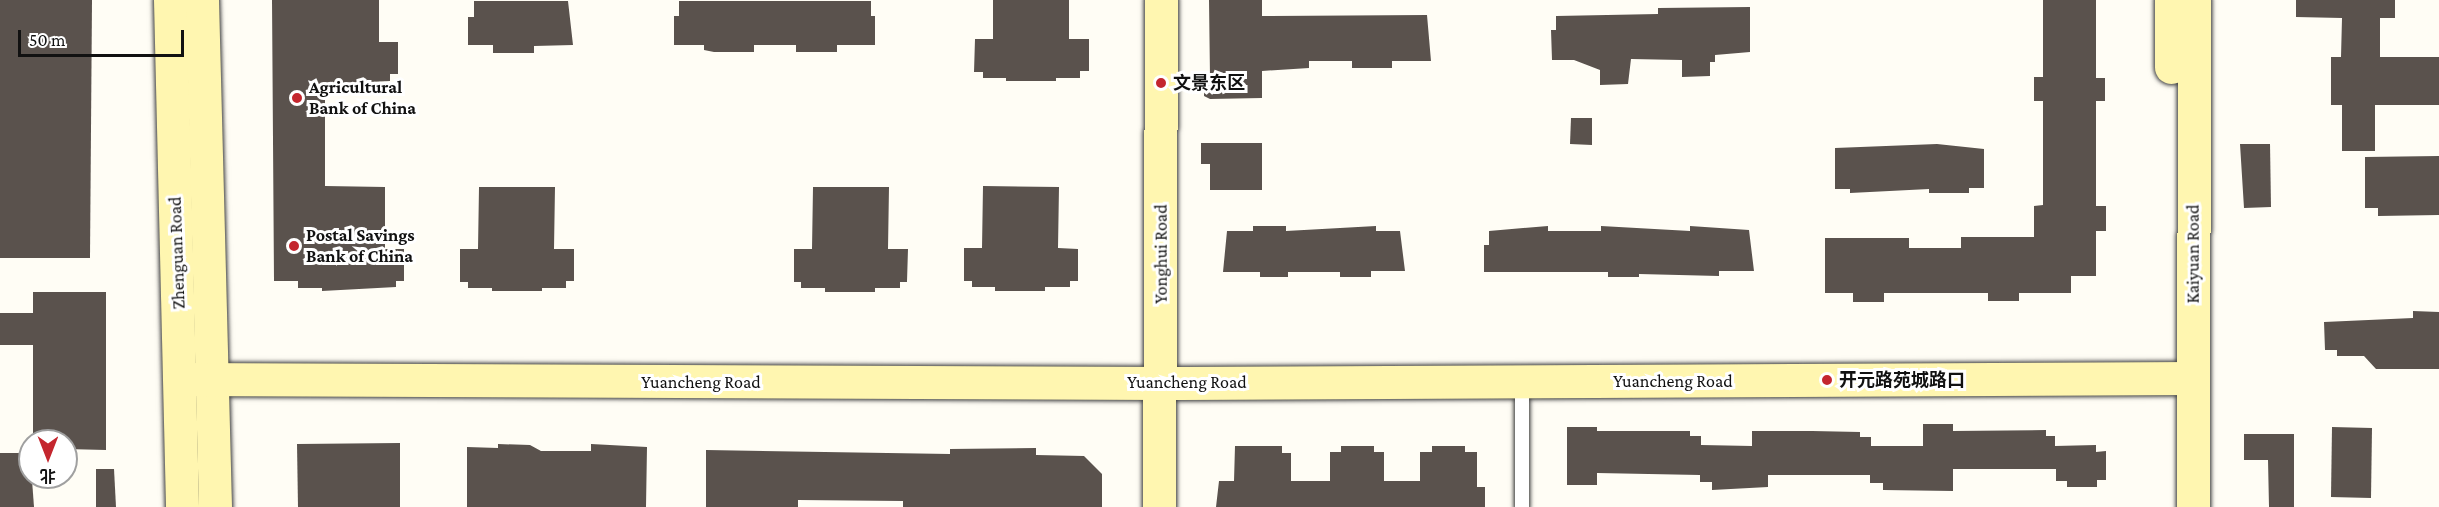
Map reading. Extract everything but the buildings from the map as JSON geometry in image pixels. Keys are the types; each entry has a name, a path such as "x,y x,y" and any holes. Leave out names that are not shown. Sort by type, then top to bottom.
{"street":[{"name":"Zhenguan Road","path":"170,0 196,380 215,507"},
{"name":"Zhenguan Road","path":"182,507 196,380 202,0"},
{"name":"Yonghui Road","path":"1159,507 1161,0"},
{"name":"Kaiyuan Road","path":"2171,0 2182,378 2193,507"},
{"name":"Kaiyuan Road","path":"2172,507 2182,378 2194,0"},
{"name":"Yuancheng Road","path":"196,380 1161,382 2182,378"}],"lane":[{"path":"1522,381 1522,507"}],"place":[{"name":"文景东区","path":"1161,83"},
{"name":"Agricultural Bank of China","path":"297,98"},
{"name":"Postal Savings Bank of China","path":"294,246"},
{"name":"开元路苑城路口","path":"1827,380"}]}
